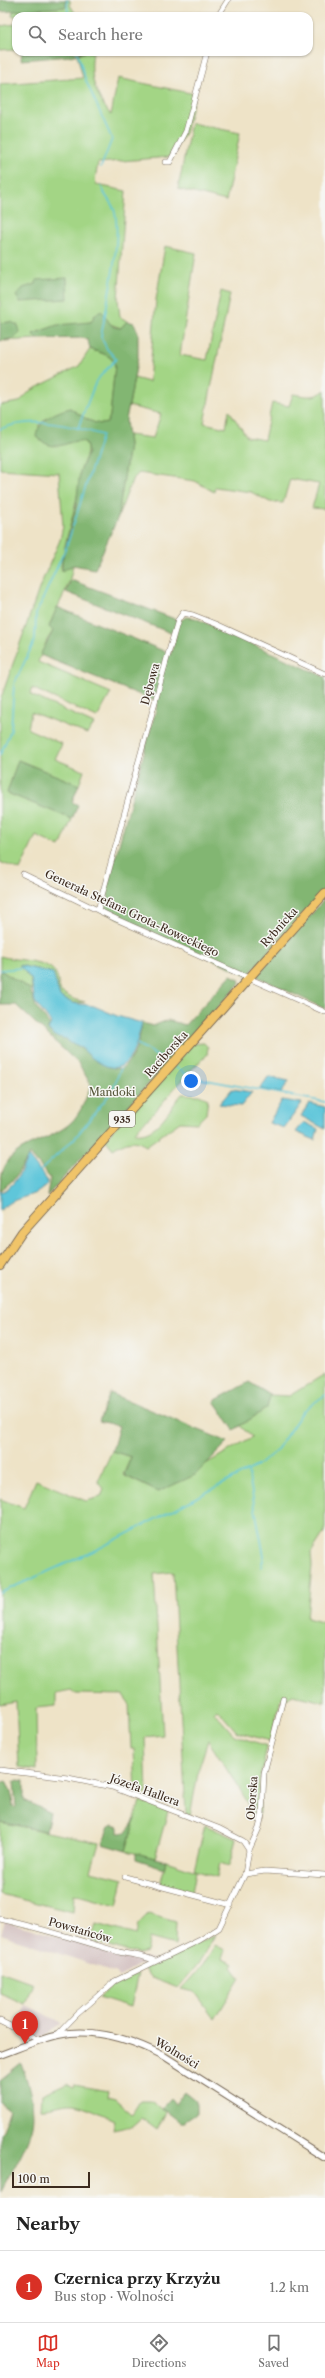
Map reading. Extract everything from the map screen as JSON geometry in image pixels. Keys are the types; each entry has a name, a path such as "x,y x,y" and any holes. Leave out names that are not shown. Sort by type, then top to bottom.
{"main road":[{"name":"Rybnicka","path":"249,977 325,892"},
{"name":"Raciborska","path":"0,1264 4,1254 27,1226 249,977"}],"street":[{"path":"220,12 228,0"},
{"path":"165,162 170,162 186,131 206,56"},
{"name":"Dębowa","path":"98,910 167,658 178,620 183,613 193,615 216,624 325,674"},
{"name":"Generała Stefana Grota-Roweckiego","path":"23,874 98,910 249,977"},
{"path":"249,977 325,1012"},
{"name":"Oborska","path":"245,1874 249,1850 259,1828 262,1814 263,1778 282,1699"},
{"name":"Józefa Hallera","path":"0,1770 46,1774 112,1788 218,1828 243,1841 249,1850"},
{"path":"56,2036 103,1990 115,1981 146,1964 200,1940 220,1928 245,1874 264,1871 325,1875"},
{"path":"125,1877 231,1905"},
{"name":"Powstańców","path":"0,1919 49,1931 127,1954 145,1956 155,1961"},
{"path":"145,1956 146,1964"},
{"path":"0,2021 41,2041"},
{"name":"Wolności","path":"0,2055 56,2036 87,2033 144,2045 164,2056 325,2158"}],"shaded area":[{"path":"5,1921 134,1959 144,1957 152,1959 119,1977 117,1973 1,1934"},
{"path":"26,2005 62,2024 40,2038 29,2033 36,2020 22,2014"}],"green space":[{"path":"0,0 66,0 66,7 0,12"},
{"path":"66,0 70,0 70,5 74,12 13,12 13,11 66,7"},
{"path":"12,24 12,49 0,50 0,26"},
{"path":"22,56 70,56 21,60"},
{"path":"77,56 93,56 92,70 94,85 105,108 111,115 118,78 195,94 185,133 169,157 98,163 95,180 97,185 126,191 118,299 120,317 127,321 121,328 107,323 104,314 95,315 91,322 55,327 33,334 37,339 4,341 15,338 11,322 0,323 0,84 83,78"},
{"path":"191,123 240,133 226,201 178,189"},
{"path":"165,246 196,253 180,355 207,360 221,291 230,294 204,423 226,428 229,410 247,437 264,440 272,403 289,406 293,394 314,396 325,390 325,509 312,508 319,484 290,479 283,503 270,502 251,492 215,487 214,492 195,481 139,473 132,480 118,517 129,445 128,435 153,438 161,414 129,406 134,378 149,382 156,300"},
{"path":"67,278 68,299 20,302 16,296 23,288 36,284 36,280"},
{"path":"101,311 116,328 121,328 127,321 134,323 138,332 138,357 126,420 129,445 118,517 95,569 73,565 62,571 62,561 76,506 80,471 88,453 86,443 75,441 58,446 52,446 44,443 36,437 37,431 44,421 53,414 70,408 93,422 102,424 107,423 110,416 115,365 108,356 90,349 88,340 83,338 37,339 33,334 57,325 91,322 95,315"},
{"path":"11,322 18,325 20,332 15,338 0,341 0,323"},
{"path":"90,349 108,356 115,365 110,416 107,423 102,424 93,422 70,408 46,419 38,426 83,441 86,443 87,451 66,542 61,566 62,570 73,565 66,589 49,627 53,631 47,640 38,662 111,693 97,718 32,688 31,695 94,724 87,734 31,712 28,729 62,744 55,759 84,771 79,785 18,760 7,793 72,819 60,847 36,836 20,870 0,862 0,701 40,586 60,540 63,526 59,473 0,469 0,405 19,402 30,391 79,366"},
{"path":"71,580 180,621 186,617 195,618 325,677 325,889 248,975 101,910 158,702 40,655 53,631 49,627 57,607 171,654 176,635 66,592"},
{"path":"18,760 79,785 72,802 78,805 72,819 7,793"},
{"path":"325,899 325,1009 256,976"},
{"path":"0,956 39,963 52,969 58,979 61,992 73,999 85,1002 73,1003 60,997 53,973 19,965 31,979 32,990 30,989 0,970"},
{"name":"Mańdoki","path":"0,970 30,989 36,1007 50,1025 47,1029 50,1032 68,1039 98,1062 121,1069 130,1059 136,1048 142,1023 153,1026 168,1020 185,1025 231,975 239,979 240,983 47,1196 50,1178 30,1154 14,1179 0,1191 2,1176 6,1165 12,1156 21,1150 53,1135 74,1120 81,1109 91,1085 79,1064 16,1005 0,1005"},
{"path":"204,1043 208,1047 207,1055 185,1076 135,1133 143,1133 156,1126 182,1094 199,1095 208,1099 206,1114 197,1123 180,1122 146,1146 133,1141 126,1142 113,1149 105,1139 189,1044"},
{"path":"325,1374 325,1531 311,1553 312,1566 307,1618 325,1623 325,1702 293,1695 286,1699 281,1699 270,1741 237,1732 217,1709 214,1712 234,1735 267,1746 259,1784 260,1812 256,1821 247,1801 208,1740 199,1768 190,1816 186,1814 173,1572 154,1574 163,1735 145,1737 147,1794 136,1793 134,1749 131,1749 129,1703 123,1695 76,1694 71,1690 56,1693 56,1706 36,1708 37,1770 19,1767 16,1702 0,1705 0,1499 24,1508 36,1480 86,1501 101,1497 104,1489 98,1481 112,1451 131,1457 123,1475 158,1492 252,1437 240,1426 267,1408 270,1395 289,1396"},
{"path":"249,1382 270,1395 267,1408 234,1430 214,1401"},
{"path":"110,1393 228,1442 195,1475 158,1492 124,1475 131,1457 112,1451 119,1426 99,1421"},
{"path":"18,1780 24,1781 24,1800 50,1813 46,1831 0,1822 0,1783 6,1781 12,1795 13,1807 16,1808 14,1782"},
{"path":"140,1801 168,1811 155,1858 126,1851"},
{"path":"135,1819 126,1851 102,1844 109,1827 114,1825 119,1827 119,1833 122,1833 129,1829"},
{"path":"0,1822 99,1843 91,1871 123,1879 117,1906 74,1894 73,1912 0,1894"},
{"path":"205,1825 236,1839 229,1866 220,1863 217,1877 194,1870"},
{"path":"136,1853 166,1861 164,1868 136,1859"},
{"path":"166,1861 196,1871 192,1892 160,1885"},
{"path":"148,1914 176,1922 175,1945 149,1938 146,1952 138,1954 91,1941 96,1924 136,1935 138,1924"},
{"path":"215,1935 198,1964 178,1988 151,1978 144,1969"},
{"path":"215,1945 225,1950 222,1959 234,1964 232,1967 240,1978 215,2019 195,1992 181,1989 203,1965"},
{"path":"0,1971 33,1983 25,2004 0,1993"},
{"path":"138,1973 131,2007 99,1997 117,1983"},
{"path":"21,2063 31,2096 33,2122 25,2146 1,2192 0,2135 10,2110 0,2103 0,2080"},
{"path":"67,2083 73,2087 74,2085 108,2091 107,2097 115,2099 132,2114 140,2101 154,2101 166,2112 157,2130 141,2118 132,2126 113,2130 115,2120 84,2106 69,2104 41,2108 42,2094"},
{"path":"185,2092 196,2101 196,2114 184,2122 180,2122 162,2108 170,2099 175,2105"}],"water":[{"path":"19,965 53,973 60,997 73,1003 94,1006 117,1016 142,1023 136,1044 128,1061 121,1066 114,1067 104,1065 92,1058 77,1045 69,1043 67,1039 54,1036 48,1029 51,1023 35,1002 31,979"},
{"path":"268,1077 289,1081 281,1093 260,1089"},
{"path":"232,1089 252,1092 241,1106 219,1104"},
{"path":"282,1100 302,1103 284,1128 269,1123"},
{"path":"309,1103 325,1107 325,1129 301,1116"},
{"path":"304,1122 318,1129 315,1140 296,1132"},
{"path":"28,1156 47,1180 47,1185 37,1193 12,1201 0,1211 0,1192 10,1187 14,1182 21,1172"}],"waterway":[{"path":"67,0 68,12"},
{"path":"78,56 86,81 112,139 101,167"},
{"path":"78,428 96,381 116,359 107,349 101,337 113,272 116,236 114,209 103,192 101,185"},
{"path":"0,429 25,423 51,423 102,435 67,545 36,614 35,640 14,684 11,730 0,755"},
{"path":"0,970 21,968"},
{"path":"137,1044 167,1062"},
{"path":"175,1067 190,1077 325,1102"},
{"path":"40,1171 75,1138 112,1091 121,1068"},
{"path":"0,1593 98,1549 257,1466 276,1451 303,1411 325,1395"},
{"path":"248,1471 264,1556 261,1567"}],"place":[{"name":"Czernica przy Krzyżu","path":"25,2044"}]}
